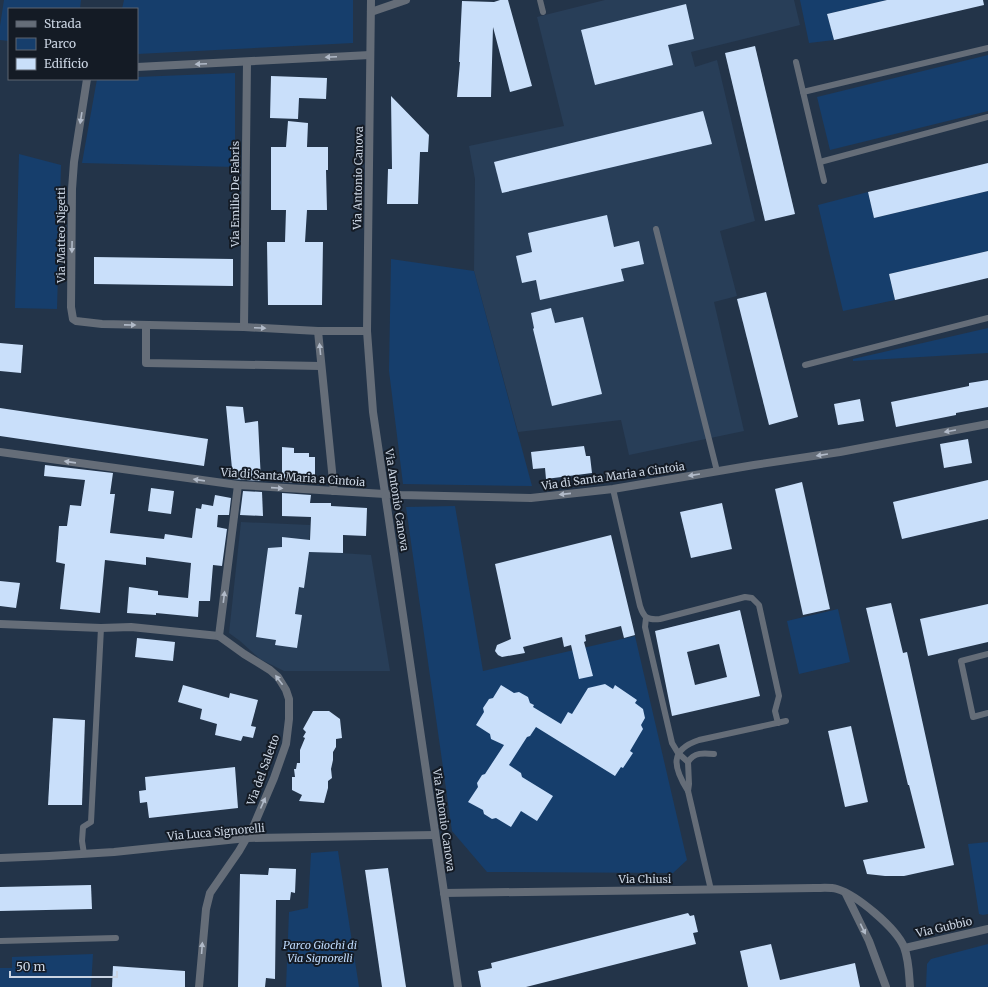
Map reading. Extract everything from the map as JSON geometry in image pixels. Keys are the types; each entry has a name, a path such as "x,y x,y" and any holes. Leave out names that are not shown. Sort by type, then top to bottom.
{"street":[{"name":"Via Antonio Canova","path":"371,0 367,331 372,412 458,987"},
{"path":"371,12 406,0"},
{"path":"138,67 370,56"},
{"name":"Via Emilio De Fabris","path":"244,327 247,62"},
{"name":"Via Matteo Nigetti","path":"87,80 72,182 73,319 79,323 244,327 318,331 367,331"},
{"path":"146,325 146,363 322,366"},
{"path":"318,331 334,491"},
{"name":"Via di Santa Maria a Cintoia","path":"0,452 238,485 385,494 531,498 613,489 840,452 988,424"},
{"path":"0,624 101,628 131,627 219,636 238,485"},
{"name":"Via del Saletto","path":"199,987 203,936 208,900 212,888 247,838 274,778 286,744 289,719 289,699 286,690 278,677 219,636"},
{"name":"Via Luca Signorelli","path":"0,858 138,850 247,838 435,835"},
{"name":"Via Chiusi","path":"444,893 837,889 866,906 883,920 899,937 905,948"},
{"path":"846,894 869,942 886,987"},
{"name":"Via Gubbio","path":"905,948 988,929"},
{"path":"905,948 909,964 910,987"}],"lane":[{"path":"540,0 544,12"},
{"path":"803,92 988,48"},
{"path":"796,62 824,181"},
{"path":"820,162 988,117"},
{"path":"656,229 718,471"},
{"path":"804,365 988,318"},
{"path":"613,489 640,606 646,618 651,620 660,619 745,597 752,598 759,605 779,696 776,711 778,723"},
{"path":"646,618 645,627 672,743 678,753 688,762"},
{"path":"84,854 82,841 83,827 91,822 101,628"},
{"path":"988,654 961,661 973,717 988,714"},
{"path":"711,890 688,791 681,780 677,768 676,760 678,753 682,748 690,743 699,740 786,721"},
{"path":"688,791 688,762 690,758 701,753 714,754"},
{"path":"0,941 116,938"}],"shaded area":[{"path":"605,0 794,0 800,25 691,52 695,67 717,60 755,221 720,231 737,296 714,302 744,431 629,455 621,420 518,432 474,271 475,179 469,146 564,126 537,17"},
{"path":"241,522 310,525 309,551 371,555 390,671 284,671 260,659 229,633"}],"green space":[{"path":"4,0 81,0 80,8 8,8 8,41 0,40 0,26"},
{"path":"124,0 353,0 353,43 138,54 138,8 122,8"},
{"path":"800,0 887,0 827,14 834,40 809,43"},
{"path":"988,55 988,111 830,150 817,97"},
{"path":"235,73 235,167 82,163 97,80 138,80 138,77"},
{"path":"19,154 61,165 57,309 15,308"},
{"path":"988,191 988,251 889,274 895,300 843,311 818,205 868,192 874,218"},
{"path":"391,259 474,271 532,486 403,484 389,371"},
{"path":"988,328 988,353 853,361 853,359"},
{"path":"455,506 483,671 635,636 687,860 673,873 487,872 452,831 406,507"},
{"path":"838,609 850,662 799,674 787,621"},
{"path":"988,842 988,914 983,915 979,914 968,844"},
{"name":"Parco Giochi di Via Signorelli","path":"338,851 359,987 286,987 289,912 308,908 311,853"},
{"path":"988,944 988,987 926,987 927,964 931,959"},
{"path":"93,954 91,987 0,987 0,968 12,968 12,957"}],"building":[{"path":"508,0 532,86 510,92 493,27 491,97 457,97 462,1 494,2"},
{"path":"887,0 983,0 984,5 834,40 827,14"},
{"path":"686,4 694,39 668,45 673,65 595,85 581,30"},
{"path":"755,46 795,214 765,221 725,53"},
{"path":"271,76 327,78 326,99 299,98 298,119 270,118"},
{"path":"391,96 429,135 428,152 420,152 418,204 387,204 388,169 392,169"},
{"path":"703,111 712,144 502,193 494,162"},
{"path":"288,121 308,123 307,147 328,147 328,170 326,170 327,210 307,210 305,242 323,242 322,305 268,305 267,242 285,242 286,210 271,210 271,147 286,147"},
{"path":"988,163 988,191 874,218 868,192"},
{"path":"607,215 614,247 639,241 644,264 621,269 624,281 540,300 536,280 522,283 516,256 532,252 528,233"},
{"path":"988,251 988,278 895,300 889,274"},
{"path":"94,257 233,259 233,286 94,284"},
{"path":"766,292 798,417 769,425 737,299"},
{"path":"551,308 555,323 583,317 602,394 552,406 533,329 531,313"},
{"path":"0,343 23,345 21,373 0,371"},
{"path":"988,380 988,407 896,427 891,402 969,386 969,383"},
{"path":"860,399 864,421 838,425 834,404"},
{"path":"226,406 243,407 245,423 258,421 261,481 233,479"},
{"path":"0,408 208,439 204,466 0,436"},
{"path":"968,439 972,463 944,468 940,444"},
{"path":"584,446 586,456 590,456 592,473 546,479 545,468 533,469 531,452"},
{"path":"282,447 294,448 294,453 309,453 309,457 315,457 315,476 311,476 311,484 282,482"},
{"path":"45,465 113,473 110,494 115,494 110,533 164,539 165,534 192,538 196,508 201,509 202,504 213,506 215,495 231,498 229,515 218,515 217,527 227,529 222,566 213,565 210,601 199,601 198,617 156,613 156,615 127,613 129,587 158,591 158,595 188,598 191,563 146,557 146,565 105,560 100,613 60,609 65,564 56,562 59,526 67,526 70,505 81,506 85,480 44,476"},
{"path":"988,480 988,519 902,539 893,502"},
{"path":"802,482 830,609 803,615 775,489"},
{"path":"151,488 174,491 171,514 148,511"},
{"path":"243,491 262,492 263,516 240,515"},
{"path":"282,493 311,495 310,503 331,503 331,506 367,508 366,536 343,535 343,553 309,552 304,588 299,587 295,614 302,615 297,648 275,645 276,640 256,637 268,548 282,547 282,537 310,540 311,517 282,516"},
{"path":"722,503 732,549 691,558 680,512"},
{"path":"611,535 635,635 624,638 621,626 585,635 586,641 584,642 593,676 579,679 571,645 564,647 562,637 523,647 525,653 502,657 498,655 495,651 497,645 511,639 495,564"},
{"path":"0,581 20,583 16,608 0,606"},
{"path":"891,603 903,653 907,652 954,865 904,876 867,874 863,860 925,848 908,785 866,608"},
{"path":"988,604 988,642 928,656 920,619"},
{"path":"740,610 760,696 672,716 655,631","holes":["719,644 727,677 695,685 687,652"]},
{"path":"137,638 175,642 173,661 135,657"},
{"path":"605,684 613,689 615,685 637,700 635,703 643,709 645,718 641,725 643,729 630,751 633,753 623,768 621,767 615,776 536,727 530,736 527,737 509,765 521,773 522,777 553,796 537,821 521,811 511,827 496,818 492,819 484,814 483,810 468,802 478,787 477,783 482,775 485,774 504,745 491,739 490,734 476,725 484,712 483,708 489,699 493,698 501,685 514,693 519,692 528,697 530,703 534,705 533,707 561,724 568,712 572,714 588,688"},
{"path":"183,685 229,698 230,693 258,700 251,726 256,727 253,738 243,736 241,741 215,735 217,724 200,719 202,709 178,702"},
{"path":"313,711 329,711 340,719 342,738 336,739 336,747 333,752 331,769 332,778 328,781 328,788 324,803 299,801 302,795 292,790 292,777 295,777 294,769 296,769 297,763 300,763 300,750 305,738 303,737 306,732 303,729"},
{"path":"53,718 85,720 82,805 48,805"},
{"path":"851,726 868,802 845,807 828,731"},
{"path":"235,767 238,808 149,818 147,802 140,803 139,791 146,790 145,777"},
{"path":"269,868 296,869 295,893 291,892 290,900 276,900 275,979 266,978 265,987 238,987 240,874 268,875"},
{"path":"388,868 406,987 382,987 365,870"},
{"path":"91,885 92,909 0,911 0,887"},
{"path":"688,913 690,916 694,915 698,932 693,933 696,944 526,987 481,987 478,971 492,968 491,963"},
{"path":"771,944 780,980 855,963 860,987 748,987 740,951"},
{"path":"113,966 185,971 185,987 112,987"}]}
